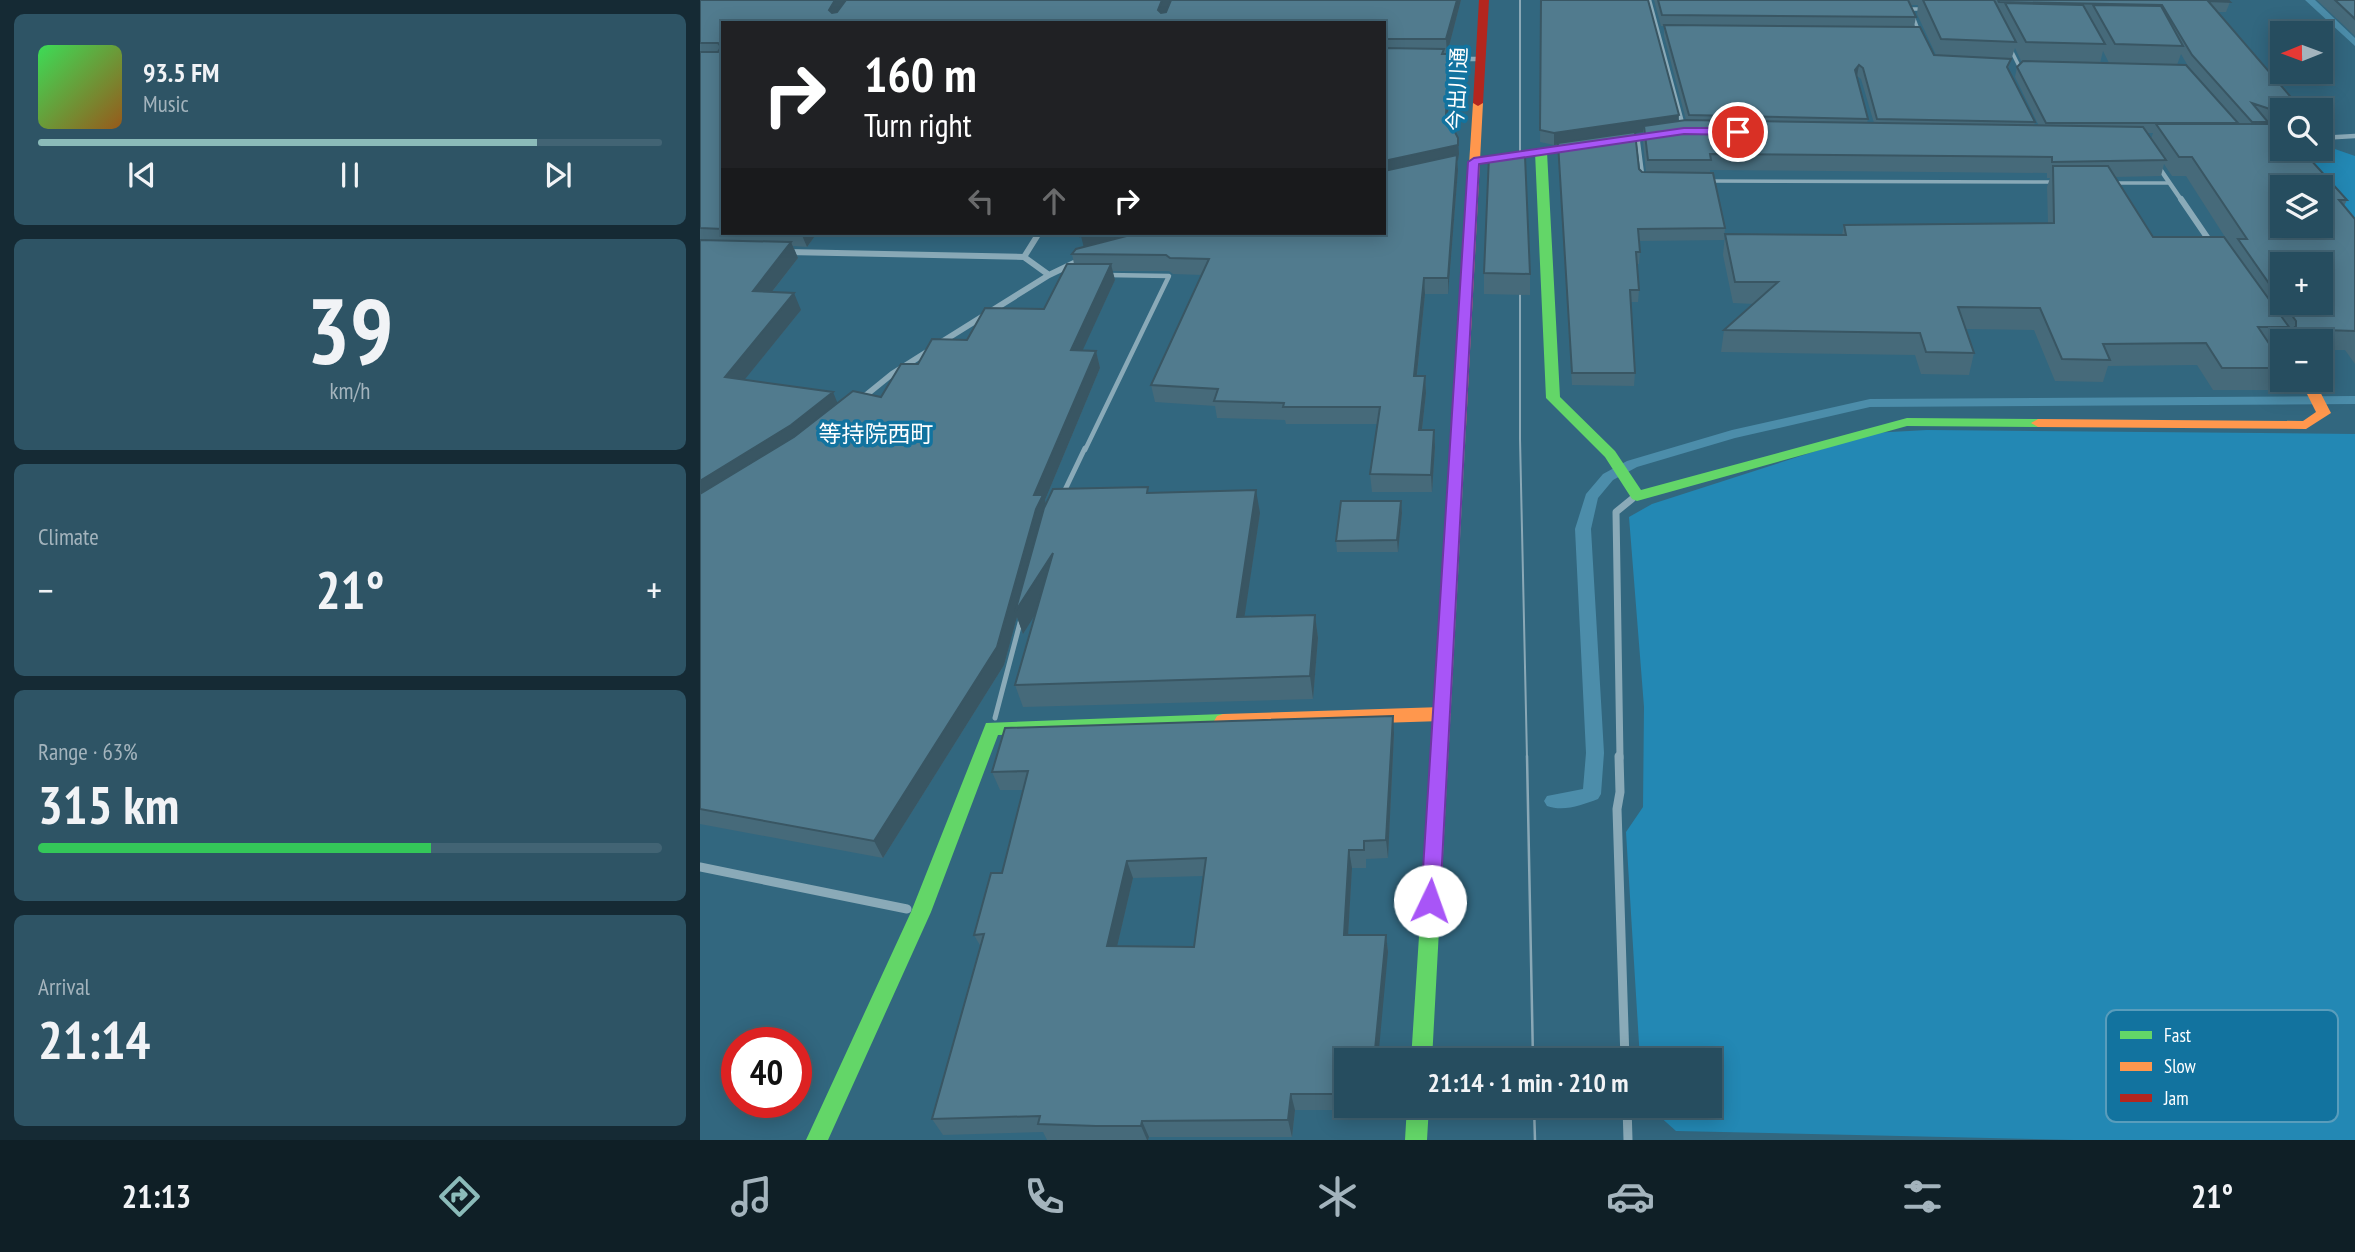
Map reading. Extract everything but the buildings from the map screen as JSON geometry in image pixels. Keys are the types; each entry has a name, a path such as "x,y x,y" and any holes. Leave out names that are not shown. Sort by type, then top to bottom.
{"street":[{"name":"今出川通","path":"1422,1048 1479,59 1485,0"},
{"path":"1649,0 1684,131"},
{"path":"1658,31 1672,31"},
{"path":"1906,33 1920,33"},
{"path":"1438,59 1479,59"},
{"path":"2010,76 2019,66 2032,66"},
{"path":"1673,133 1698,131"},
{"path":"1614,142 1661,135"},
{"path":"2333,137 2355,136"},
{"path":"1494,159 1547,151 1553,398 1610,454 1637,496"},
{"path":"2155,161 2214,247"},
{"path":"1024,257 1038,235"},
{"path":"781,251 1024,257 1049,275"},
{"path":"851,407 892,374 1049,275 1079,260"},
{"path":"1625,1048 1617,809 1620,792 1616,512 1637,496 1908,422 2306,425 2324,413 2314,392"},
{"path":"817,1140 921,912 992,728 1442,715"},
{"path":"700,867 921,912"},
{"path":"1416,1140 1417,1118"},
{"path":"1627,1118 1628,1140"}],"lane":[{"path":"1920,33 1910,9 1937,10"},
{"path":"2007,41 2019,66"},
{"path":"2009,65 2019,66"},
{"path":"1638,139 1643,180"},
{"path":"1698,181 2059,182"},
{"path":"2100,183 2169,183"},
{"path":"1049,275 1062,275"},
{"path":"1059,503 1170,276 1103,275"},
{"path":"992,728 1024,608"}],"shaded area":[{"path":"2333,148 2355,156 2355,225 2333,202 2333,175 2307,175 2293,161 2333,161"},
{"path":"1927,430 2355,434 2355,1140 2074,1140 1676,1131 1661,1118 1722,1118 1722,1048 1639,1048 1626,832 1643,807 1644,707 1629,517 1652,504 1872,433"}],"waterway":[{"path":"2310,0 2355,43"},
{"path":"1553,801 1573,800 1592,794 1595,753 1583,529 1591,497 1608,477 1632,464 1732,434 1870,403 2355,400"}],"tram line":[{"path":"1520,0 1520,175"},
{"path":"1520,276 1520,439 1527,758"},
{"path":"1527,756 1533,1048"},
{"path":"1534,1118 1535,1140"}],"traffic: fast":[{"path":"1541,152 1553,398 1610,454 1637,496 1907,422 2038,423"},
{"path":"1422,1048 1459,427"},
{"path":"817,1140 921,912 992,728 1223,721"},
{"path":"1416,1140 1417,1118"}],"traffic: slow":[{"path":"1459,427 1478,103"},
{"path":"2038,423 2306,425 2324,413 2313,392"},
{"path":"1223,721 1442,714"}],"traffic: jam":[{"path":"1478,103 1484,0"}],"district":[{"name":"等持院西町","path":"876,433"}],"route":[{"path":"1430,901 1474,162 1684,131 1738,132"}]}
